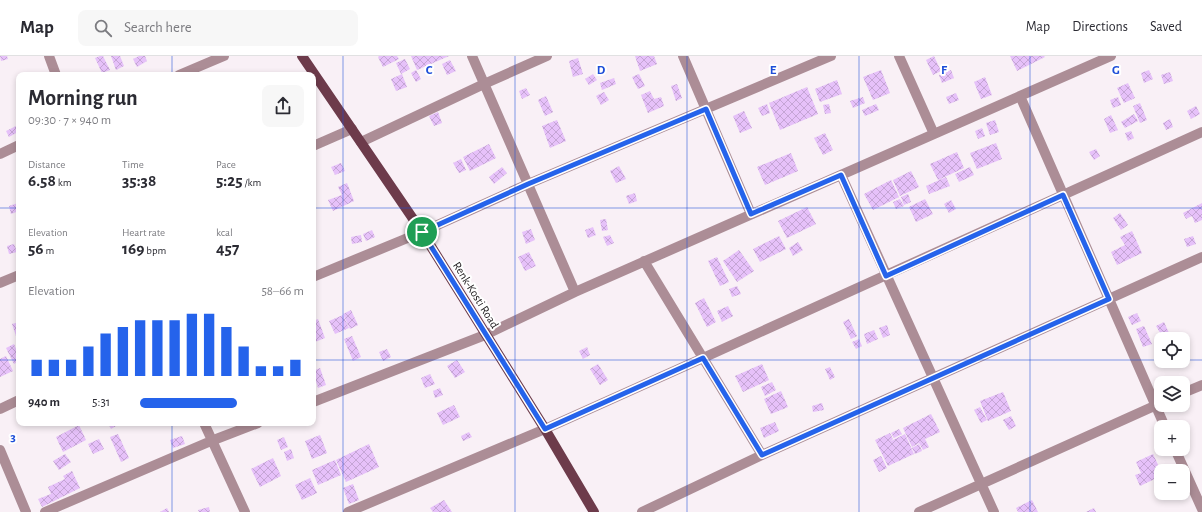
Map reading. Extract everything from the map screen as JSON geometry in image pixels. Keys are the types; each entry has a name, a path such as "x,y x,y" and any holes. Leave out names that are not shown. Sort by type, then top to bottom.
{"main road":[{"name":"Renk-Kosti Road","path":"302,56 313,72"},
{"name":"Renk-Kosti Road","path":"316,76 422,232 545,429 594,512"}],"street":[{"path":"49,56 55,72"},
{"path":"187,72 224,56"},
{"path":"472,56 575,292"},
{"path":"361,142 547,56"},
{"path":"683,56 751,214"},
{"path":"316,276 422,232 528,184 830,56"},
{"path":"900,56 934,134"},
{"path":"316,401 485,335 575,292 1020,96 1097,59 1111,56"},
{"path":"1020,96 1109,299 1154,395"},
{"path":"316,145 352,129"},
{"path":"348,512 545,429 1202,132"},
{"path":"0,154 16,146"},
{"path":"841,175 994,512"},
{"path":"642,512 762,455 1202,257"},
{"path":"644,261 762,455"},
{"path":"0,283 16,276"},
{"path":"1190,390 1202,384"},
{"path":"0,409 16,401"},
{"path":"919,512 1154,406"},
{"path":"205,426 245,512"},
{"path":"45,512 250,426"},
{"path":"0,450 26,512"},
{"path":"1178,456 1202,509"}],"building":[{"path":"0,56 7,56 8,59 1,61"},
{"path":"103,56 110,70 102,72 95,58"},
{"path":"111,56 120,56 124,66 116,70"},
{"path":"139,56 145,56 147,61 137,67 133,59"},
{"path":"397,56 399,59 383,67 378,57"},
{"path":"411,56 449,56 417,70"},
{"path":"635,56 654,56 657,64 640,71"},
{"path":"934,56 941,71 933,75 926,60"},
{"path":"1010,56 1044,56 1045,57 1017,71"},
{"path":"578,58 583,74 573,77 569,61"},
{"path":"405,59 410,69 401,74 396,63"},
{"path":"450,60 456,71 447,75 442,64"},
{"path":"416,70 421,79 416,82 411,73"},
{"path":"881,70 890,93 873,100 863,77"},
{"path":"951,70 954,78 942,83 939,75"},
{"path":"1149,70 1153,79 1144,83 1141,73"},
{"path":"1170,72 1173,81 1164,84 1161,75"},
{"path":"402,74 407,87 396,91 391,79"},
{"path":"593,74 597,80 589,85 585,79"},
{"path":"639,74 645,86 638,89 632,77"},
{"path":"985,77 992,95 981,99 974,82"},
{"path":"614,78 616,84 602,90 600,83"},
{"path":"837,80 842,94 820,102 815,89"},
{"path":"1128,83 1135,98 1124,103 1117,88"},
{"path":"677,84 682,98 676,101 671,86"},
{"path":"807,87 818,114 780,130 769,103"},
{"path":"526,88 530,95 522,99 519,91"},
{"path":"650,91 654,99 661,97 664,106 648,113 641,95"},
{"path":"604,92 609,100 601,105 596,96"},
{"path":"956,93 959,100 949,104 946,97"},
{"path":"546,96 553,112 545,116 538,100"},
{"path":"863,97 865,103 853,108 850,101"},
{"path":"1118,97 1121,105 1113,108 1110,100"},
{"path":"1140,103 1147,120 1140,123 1133,106"},
{"path":"767,104 770,113 762,116 758,108"},
{"path":"829,104 831,113 825,114 823,105"},
{"path":"876,104 879,110 865,116 862,110"},
{"path":"1196,106 1200,114 1191,119 1187,111"},
{"path":"744,111 752,128 740,133 733,116"},
{"path":"438,112 442,123 434,126 429,116"},
{"path":"1134,114 1138,121 1125,128 1121,122"},
{"path":"1111,115 1118,130 1110,133 1104,119"},
{"path":"1170,119 1173,127 1166,130 1163,123"},
{"path":"557,120 566,141 550,148 542,126"},
{"path":"995,120 999,132 990,135 986,123"},
{"path":"16,126 16,133 9,137 6,131"},
{"path":"982,128 985,136 978,139 975,131"},
{"path":"1131,131 1134,138 1128,141 1125,133"},
{"path":"825,133 833,150 823,155 814,138"},
{"path":"996,143 1002,159 977,169 970,153"},
{"path":"489,144 496,158 470,171 463,157"},
{"path":"1096,149 1100,156 1094,160 1089,152"},
{"path":"957,152 964,168 938,180 930,164"},
{"path":"791,153 798,171 765,185 757,167"},
{"path":"461,159 466,170 459,173 453,163"},
{"path":"341,163 345,171 335,175 331,167"},
{"path":"619,166 626,179 616,183 610,171"},
{"path":"502,167 507,173 494,184 489,177"},
{"path":"970,167 974,175 959,182 955,174"},
{"path":"911,171 919,187 900,196 893,180"},
{"path":"946,177 950,186 929,194 926,186"},
{"path":"891,180 899,197 873,210 864,194"},
{"path":"347,183 354,201 333,211 328,200 342,195 338,187"},
{"path":"635,193 637,201 629,204 626,196"},
{"path":"908,194 911,202 904,205 901,197"},
{"path":"900,199 904,206 896,209 893,202"},
{"path":"925,199 933,214 916,222 909,207"},
{"path":"951,200 956,209 949,213 944,204"},
{"path":"1202,203 1202,220 1195,223 1192,216 1186,219 1183,213"},
{"path":"16,204 16,212 11,214 9,206"},
{"path":"807,207 816,224 787,238 778,221"},
{"path":"1120,213 1128,225 1121,230 1113,218"},
{"path":"606,219 608,230 602,231 600,220"},
{"path":"593,227 596,235 588,238 585,230"},
{"path":"531,229 535,240 526,244 522,232"},
{"path":"372,230 375,237 366,241 363,234"},
{"path":"1132,231 1142,253 1117,265 1111,252 1125,245 1120,237"},
{"path":"361,235 362,242 352,244 351,237"},
{"path":"610,235 614,243 607,246 603,237"},
{"path":"779,236 786,249 760,262 753,249"},
{"path":"1193,236 1196,244 1187,247 1184,239"},
{"path":"798,242 803,250 793,256 789,248"},
{"path":"14,244 16,252 9,254 7,246"},
{"path":"739,250 754,271 737,282 723,261"},
{"path":"529,252 536,266 525,271 518,257"},
{"path":"717,257 729,282 720,286 708,261"},
{"path":"737,286 741,294 732,297 729,289"},
{"path":"704,298 716,322 707,327 695,303"},
{"path":"728,306 733,316 722,322 717,311"},
{"path":"351,310 358,325 350,329 343,314"},
{"path":"1137,313 1141,321 1132,325 1128,317"},
{"path":"343,315 349,328 335,334 329,321"},
{"path":"318,319 325,338 316,342 316,320"},
{"path":"849,319 857,336 851,339 843,322"},
{"path":"1164,322 1169,332 1160,332 1156,326"},
{"path":"16,323 16,336 12,324"},
{"path":"887,325 890,335 883,338 879,328"},
{"path":"1144,326 1152,344 1143,347 1136,329"},
{"path":"874,330 878,339 867,344 864,334"},
{"path":"352,336 361,357 353,361 344,339"},
{"path":"859,339 862,346 856,349 852,342"},
{"path":"14,344 16,349 16,363 14,364 6,348"},
{"path":"587,347 590,355 583,359 579,351"},
{"path":"387,349 391,357 383,361 379,352"},
{"path":"6,356 13,371 0,377 0,359"},
{"path":"457,360 465,372 455,378 447,366"},
{"path":"598,364 608,380 600,385 590,369"},
{"path":"762,364 769,380 743,392 735,376"},
{"path":"830,367 835,377 830,380 825,369"},
{"path":"320,368 326,385 318,388 316,381 316,370"},
{"path":"430,374 435,384 425,388 421,378"},
{"path":"772,382 776,390 765,396 761,387"},
{"path":"440,388 443,395 435,398 433,391"},
{"path":"781,391 788,407 771,414 764,399"},
{"path":"1003,392 1011,411 988,421 980,401"},
{"path":"822,403 824,410 813,412 812,406"},
{"path":"454,405 460,417 443,425 437,413"},
{"path":"980,407 987,420 981,423 974,410"},
{"path":"931,414 940,432 925,439 929,447 923,450 919,443 912,447 903,428"},
{"path":"1011,416 1016,426 1009,430 1003,420"},
{"path":"775,422 779,431 764,438 760,428"},
{"path":"79,426 86,440 63,452 56,437"},
{"path":"899,429 902,434 894,438 891,433"},
{"path":"469,432 472,437 463,441 461,436"},
{"path":"890,433 893,439 891,441 905,434 914,454 888,466 875,440"},
{"path":"118,434 129,458 121,462 110,437"},
{"path":"320,435 327,453 312,459 305,441"},
{"path":"182,436 185,444 173,448 170,440"},
{"path":"284,437 288,447 281,450 277,440"},
{"path":"99,439 104,449 93,454 88,444"},
{"path":"369,444 379,467 346,482 336,460"},
{"path":"919,444 922,451 915,454 912,448"},
{"path":"291,449 294,458 287,461 284,452"},
{"path":"65,454 71,462 59,470 53,461"},
{"path":"1153,454 1158,464 1154,464 1154,479 1140,486 1135,475 1141,473 1136,462"},
{"path":"881,456 887,468 879,472 873,460"},
{"path":"273,458 281,476 260,487 251,469"},
{"path":"335,460 341,475 318,485 312,470"},
{"path":"72,471 80,488 42,507 38,499 51,494 48,487 65,479 63,476"},
{"path":"310,478 317,493 302,500 295,485"},
{"path":"353,484 359,500 349,504 343,488"},
{"path":"444,500 452,512 433,512 430,508"},
{"path":"1032,500 1038,512 1018,512 1016,508"},
{"path":"209,507 210,512 199,512 198,510"},
{"path":"167,508 169,512 160,512"},
{"path":"1094,508 1096,512 1086,512"}],"route":[{"path":"706,109 751,214 841,175 886,276 1063,195 1109,299 762,455 703,358 545,429 422,232 528,184 706,109"}]}
